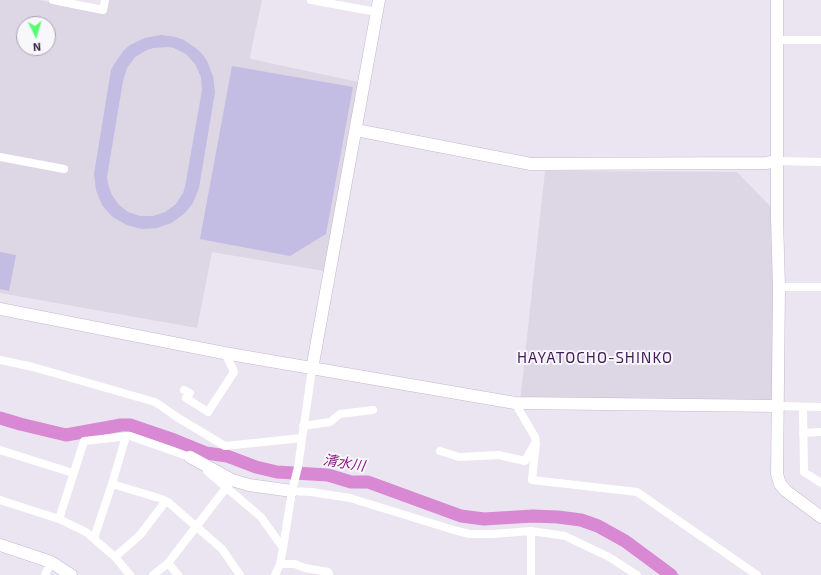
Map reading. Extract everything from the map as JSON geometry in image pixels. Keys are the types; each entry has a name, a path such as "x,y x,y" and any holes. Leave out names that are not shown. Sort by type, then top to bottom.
{"street":[{"path":"53,0 103,10 105,0"},
{"path":"275,575 280,564 292,491 298,467 312,369 378,6 311,0"},
{"path":"777,0 779,287 777,474 780,484 786,491 821,517"},
{"path":"777,40 821,40"},
{"path":"356,130 531,164 766,163 777,161 821,162"},
{"path":"0,157 64,169"},
{"path":"779,287 821,287"},
{"path":"0,310 312,369 515,403 821,407"},
{"path":"184,390 190,393 186,398 208,412 234,372 224,353"},
{"path":"0,360 32,367 156,402 180,419 225,446 302,438"},
{"path":"515,403 535,437 536,442 532,480 637,492 757,575"},
{"path":"803,407 804,472 821,483"},
{"path":"303,426 330,422 340,414 373,410"},
{"path":"803,433 821,432"},
{"path":"94,538 126,436"},
{"path":"59,519 84,441 126,436 134,437 190,457 229,484 261,518 283,548"},
{"path":"440,451 460,457 499,455 525,461 536,442"},
{"path":"0,450 73,473"},
{"path":"812,476 821,476"},
{"path":"112,484 166,501 222,549 240,575"},
{"path":"229,484 249,485 350,498 470,534 531,531 552,534 578,541 609,557 637,575"},
{"path":"153,575 168,563 229,484"},
{"path":"0,500 59,519 78,527 94,538 115,557 130,575"},
{"path":"115,557 140,535 166,501"},
{"path":"531,531 531,575"},
{"path":"0,545 51,562 71,575"},
{"path":"45,575 51,562"},
{"path":"168,563 178,575"},
{"path":"280,564 295,564 305,568 328,572 329,575"}],"shaded area":[{"path":"0,0 39,0 104,13 107,0 262,0 250,56 251,59 358,82 324,271 212,252 197,328 0,293"},
{"path":"161,35 176,37 184,40 197,49 207,61 213,76 215,92 199,188 193,203 184,214 171,223 157,228 142,229 127,225 113,217 107,211 102,205 96,190 94,174 111,70 124,50 130,45 145,38","holes":["153,48 174,48 186,54 195,64 201,77 202,90 185,187 176,204 165,212 153,216 140,216 128,212 119,205 112,195 107,177 123,81 127,68 135,57"]},
{"path":"232,66 353,87 326,234 290,256 200,239"},
{"path":"545,171 737,172 771,207 775,401 520,402"},
{"path":"0,252 16,255 9,291 0,289"},
{"path":"638,547 679,575 666,575 642,558 637,548"}],"waterway":[{"name":"清水川","path":"0,418 66,435 121,425 130,425 206,453 227,456 256,467 277,472 328,475 351,482 368,482 461,516 484,519 533,516 581,520 598,526 625,541 671,575"}],"district":[{"name":"HAYATOCHO-SHINKO","path":"595,358"}]}
